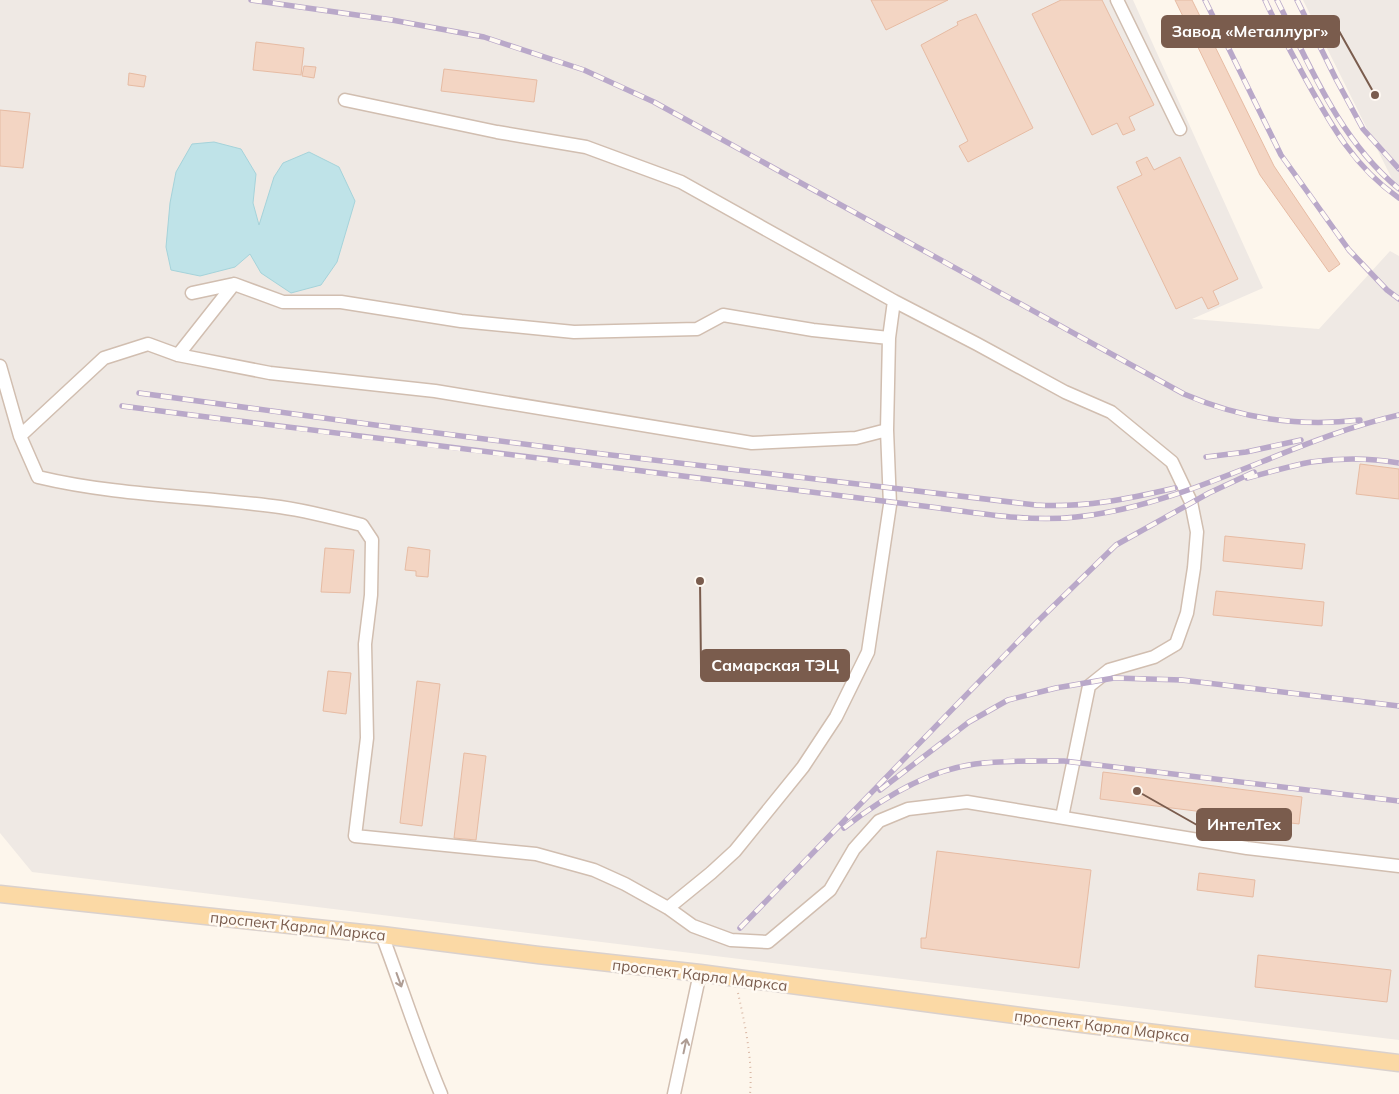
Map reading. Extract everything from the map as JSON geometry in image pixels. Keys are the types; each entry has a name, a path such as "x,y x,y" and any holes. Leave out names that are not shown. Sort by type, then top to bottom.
{"main road":[{"name":"проспект Карла Маркса","path":"0,894 382,935 700,973 1094,1026 1399,1063"}],"lane":[{"path":"1117,0 1180,129"},
{"path":"345,100 497,132 586,147 681,182 894,301 1066,392 1111,412 1172,462 1191,502 1197,532 1187,613 1176,644 1154,657 1109,670 1089,686 1062,817"},
{"path":"192,293 234,284 283,302 341,302 461,321 574,332 698,329 723,315 813,330 889,338"},
{"path":"178,355 234,284"},
{"path":"668,908 735,851 803,767 836,717 868,652 890,505 887,430 889,338 894,301"},
{"path":"20,436 104,358 148,344 178,355 270,373 436,391 752,442 856,438 887,430"},
{"path":"0,366 20,436 38,477 74,486 281,507 362,525 372,540 370,595 365,644 367,738 356,836 536,854 594,870 625,884 668,908 693,926 731,940 768,942 830,890 854,849 880,821 908,809 967,802 1247,848 1399,866"},
{"path":"382,935 440,1094"},
{"path":"674,1094 700,973"}],"path":[{"path":"734,979 745,1023 752,1078 750,1094"}],"shaded area":[{"path":"0,0 1133,0 1263,288 1192,319 1319,329 1390,251 1399,256 1399,1040 32,872 0,833"},
{"path":"1303,0 1399,0 1399,191 1398,191"}],"water":[{"path":"214,142 241,149 256,174 253,203 259,225 274,177 283,163 309,152 339,167 355,201 337,262 321,285 291,293 261,273 250,254 235,267 200,276 171,270 166,247 170,203 176,172 192,144"}],"building":[{"path":"871,0 948,0 886,30"},
{"path":"1061,0 1102,0 1154,105 1129,117 1135,130 1123,135 1117,123 1092,135 1032,14"},
{"path":"1175,0 1192,0 1274,166 1340,264 1329,272 1260,175"},
{"path":"976,14 1033,128 968,162 959,146 968,141 921,45 958,25 957,22"},
{"path":"256,42 304,48 301,75 253,70"},
{"path":"304,66 316,67 314,78 302,76"},
{"path":"444,69 537,80 534,102 441,91"},
{"path":"129,73 146,76 144,87 128,85"},
{"path":"0,110 30,113 23,168 0,166"},
{"path":"1147,157 1154,170 1180,157 1238,279 1213,291 1219,304 1208,309 1202,297 1176,309 1117,187 1142,175 1136,162"},
{"path":"1360,464 1399,469 1399,499 1356,494"},
{"path":"1225,536 1305,544 1302,569 1223,561"},
{"path":"408,547 430,550 428,577 416,576 416,571 405,570"},
{"path":"325,548 354,550 350,593 321,592"},
{"path":"1216,591 1324,602 1322,626 1213,615"},
{"path":"328,671 351,673 346,714 323,711"},
{"path":"417,681 440,684 422,826 400,823"},
{"path":"464,753 486,756 476,840 454,838"},
{"path":"1103,772 1302,797 1299,824 1100,799"},
{"path":"937,851 1091,870 1079,968 921,948 921,938 926,938"},
{"path":"1199,873 1255,880 1253,897 1197,890"},
{"path":"1258,955 1391,970 1387,1002 1255,987"}],"railway":[{"path":"251,0 392,20 484,37 584,70 654,102 1184,394 1227,410 1270,419 1314,422 1360,420"},
{"path":"1205,0 1281,155 1349,250 1387,290 1399,299"},
{"path":"1265,0 1279,30 1334,128 1356,159 1383,186 1399,198"},
{"path":"1277,0 1328,101 1343,125 1359,148 1399,189"},
{"path":"1297,0 1363,129 1399,169"},
{"path":"139,393 594,453 1036,505 1054,506 1106,502 1175,488"},
{"path":"122,406 990,515 1042,519 1076,517 1118,510 1159,500 1318,440 1358,426 1399,415"},
{"path":"1206,457 1246,452 1301,440"},
{"path":"1247,478 1311,462 1366,459 1399,463"},
{"path":"740,928 1037,622 1116,545 1209,493 1254,472"},
{"path":"880,790 969,722 1008,700 1056,688 1114,678 1182,680 1399,706"},
{"path":"844,828 906,787 940,772 975,764 1008,761 1064,761 1399,801"}],"place":[{"name":"Завод «Металлург»","path":"1375,95"},
{"name":"Самарская ТЭЦ","path":"700,581"},
{"name":"ИнтелТех","path":"1137,791"}]}
